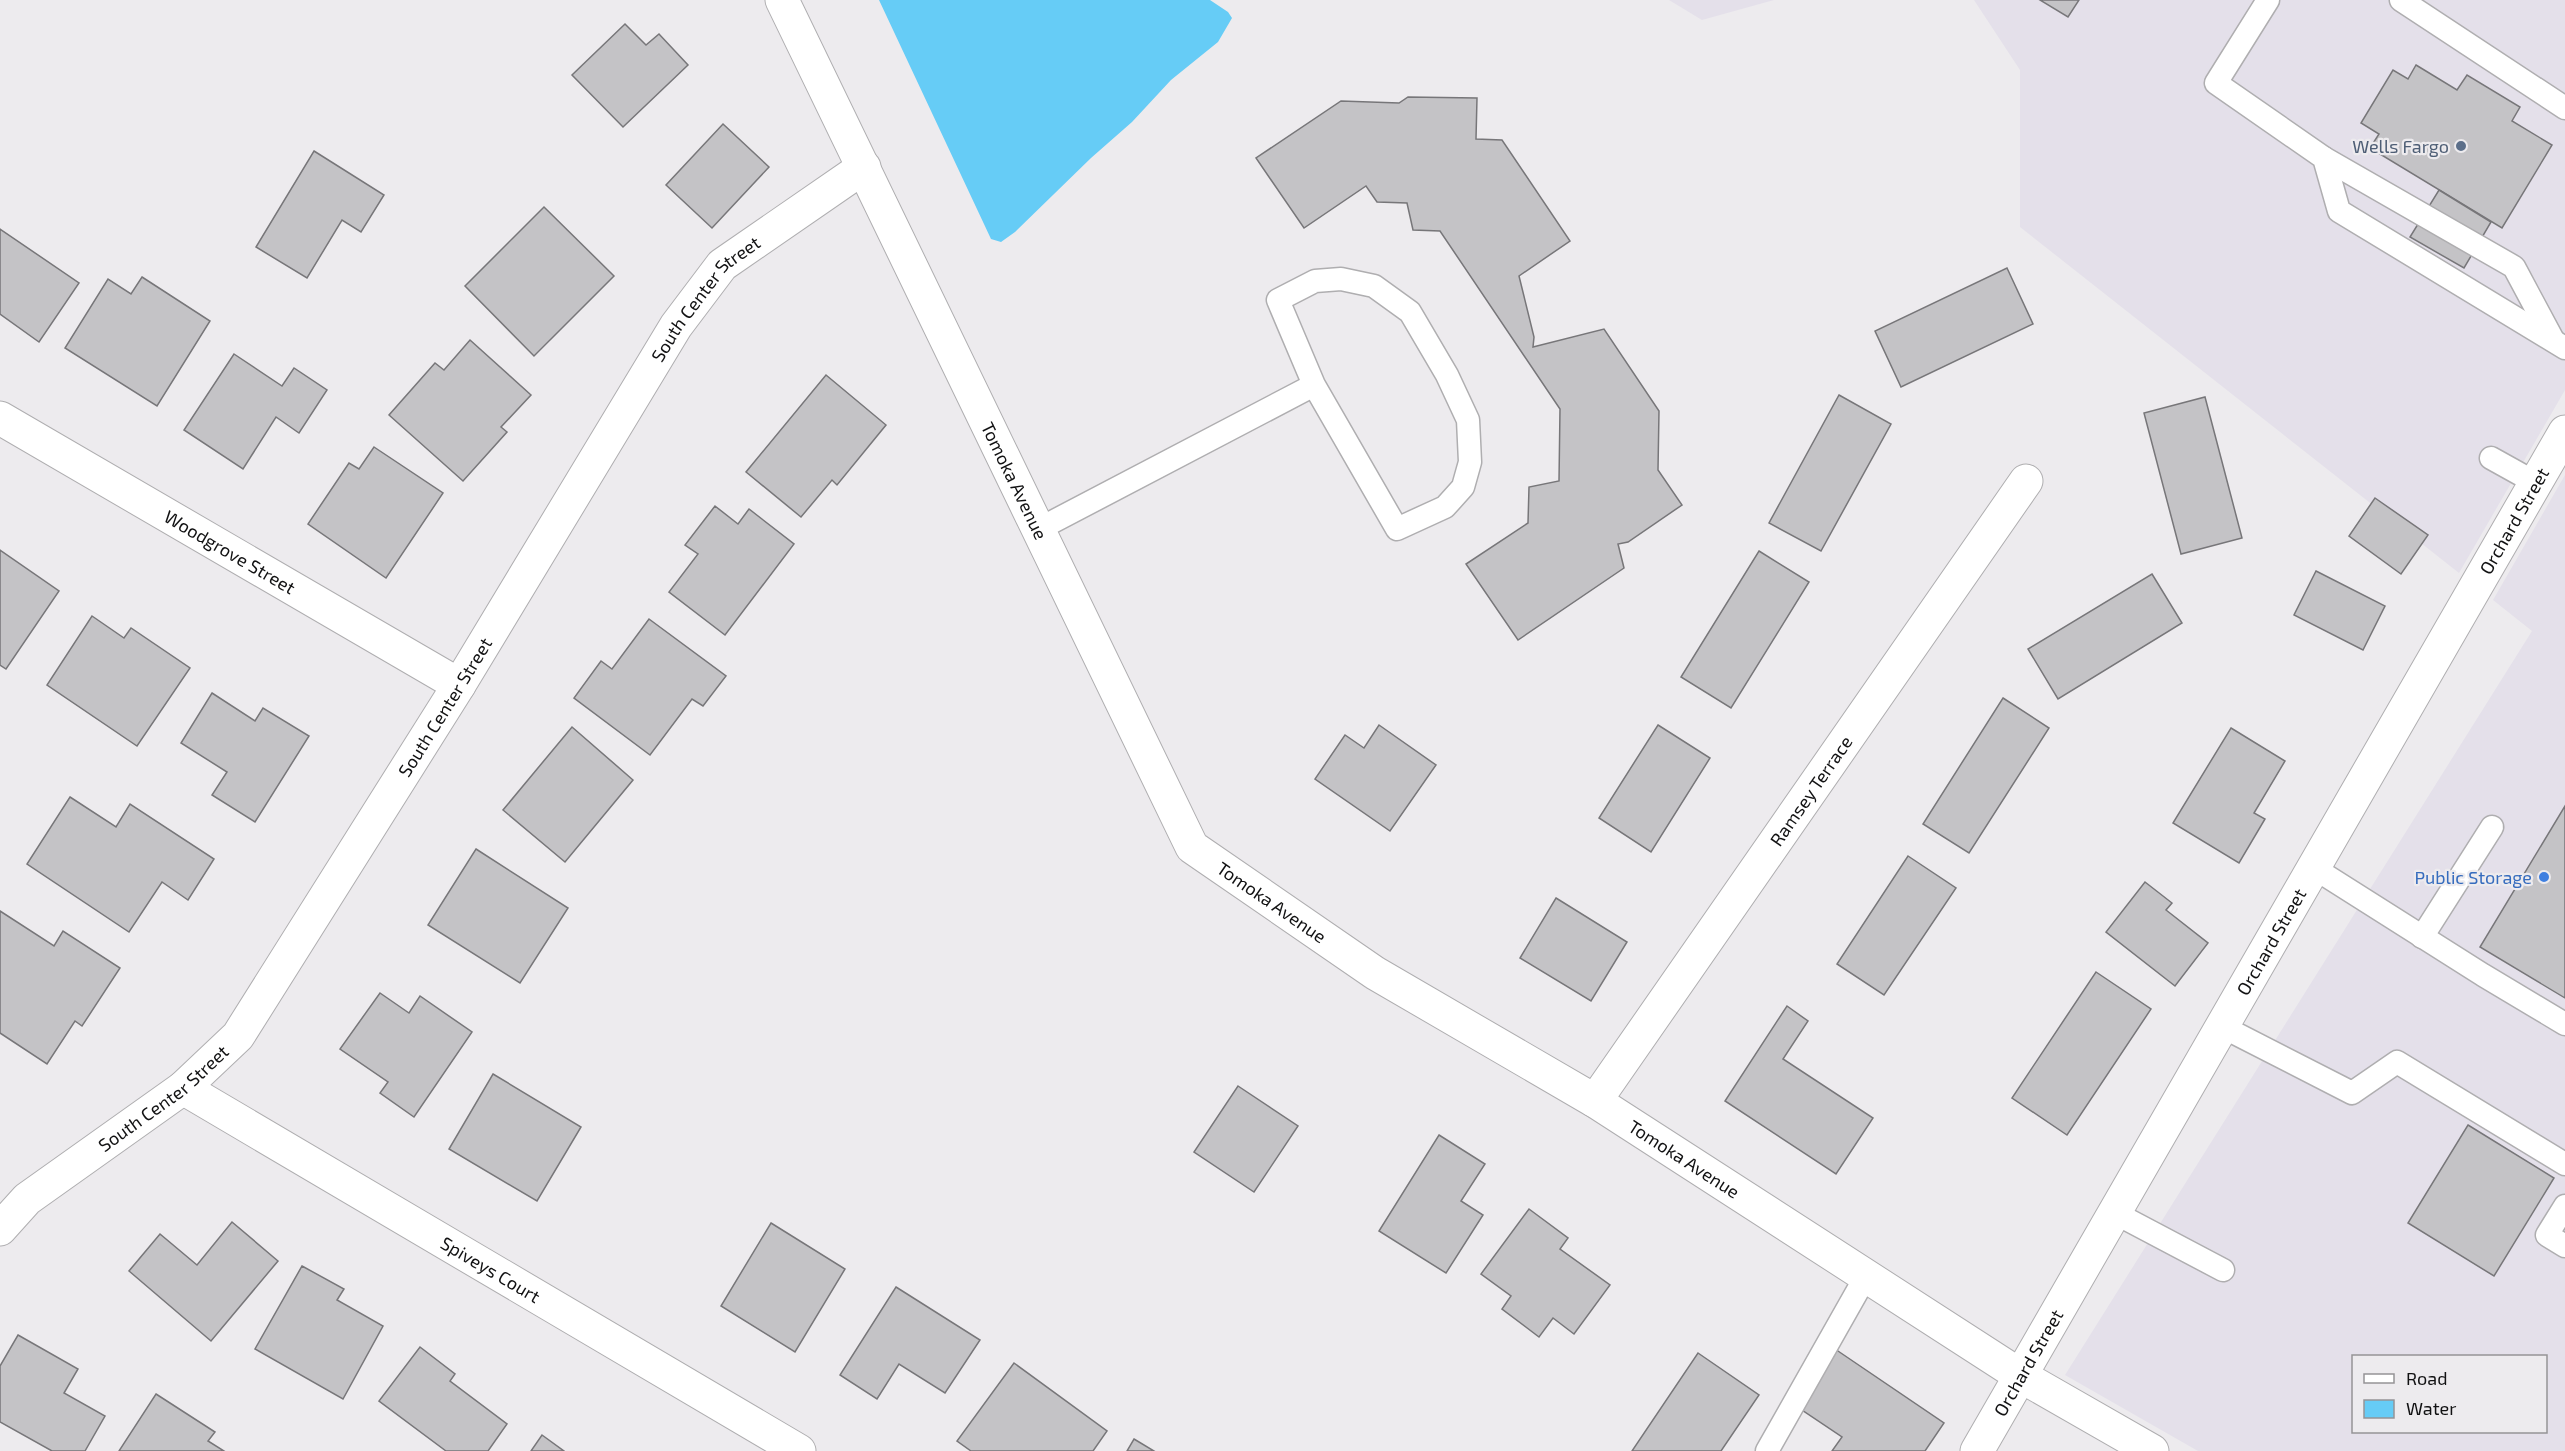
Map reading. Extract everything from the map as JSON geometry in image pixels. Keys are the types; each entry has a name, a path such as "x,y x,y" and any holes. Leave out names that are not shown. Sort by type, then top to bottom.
{"street":[{"name":"Tomoka Avenue","path":"782,0 1192,847 1376,973 1595,1101 2021,1377 2152,1451"},
{"name":"South Center Street","path":"0,1229 27,1199 183,1088 238,1036 459,684 676,326 722,265 864,167"},
{"name":"Woodgrove Street","path":"0,418 459,684"},
{"name":"Orchard Street","path":"1977,1451 2314,868 2550,472 2565,432"},
{"name":"Ramsey Terrace","path":"1595,1101 2026,481"},
{"name":"Spiveys Court","path":"183,1088 799,1451"}],"lane":[{"path":"2268,0 2216,83 2324,158 2514,267 2559,345"},
{"path":"2402,0 2565,108"},
{"path":"2324,158 2339,211 2559,345"},
{"path":"1341,279 1374,286 1410,312 1447,375 1468,420 1470,462 1462,488 1445,507 1397,529 1314,385 1278,300 1316,280 1341,279"},
{"path":"1039,529 1314,385"},
{"path":"2491,458 2550,472"},
{"path":"2422,937 2492,827"},
{"path":"2314,868 2565,1024"},
{"path":"2223,1026 2352,1093 2397,1062 2565,1164"},
{"path":"2565,1206 2547,1235 2565,1246"},
{"path":"2115,1213 2223,1270"},
{"path":"1767,1451 1866,1276"}],"shaded area":[{"path":"1669,0 1774,0 1702,20"},
{"path":"1974,0 2565,0 2565,390 2459,573 2020,227 2020,70"},
{"path":"2565,475 2565,1451 2198,1451 2065,1375 2532,631 2493,600"}],"water":[{"path":"879,0 1210,0 1228,12 1232,18 1218,42 1171,80 1132,122 1091,158 1015,232 1001,242 991,239"}],"building":[{"path":"2040,0 2079,0 2068,17"},
{"path":"625,24 646,45 659,34 688,65 623,127 572,75"},
{"name":"Wells Fargo","path":"2416,65 2457,90 2467,75 2520,107 2512,121 2552,145 2502,228 2370,148 2379,134 2361,123 2393,70 2408,79"},
{"path":"1408,97 1477,98 1476,139 1502,140 1570,241 1519,276 1534,337 1533,347 1604,329 1659,411 1658,470 1682,505 1628,542 1618,544 1624,568 1518,640 1466,564 1528,523 1529,487 1559,481 1560,409 1440,231 1413,230 1407,203 1377,202 1366,186 1304,228 1256,158 1341,101 1399,103"},
{"path":"723,124 769,167 712,228 666,185"},
{"path":"314,151 384,195 361,232 342,220 307,278 256,247"},
{"path":"2439,190 2491,222 2464,268 2410,237"},
{"path":"544,207 614,276 534,356 465,286"},
{"path":"0,229 79,283 39,342 0,314"},
{"path":"2007,268 2033,324 1901,387 1875,331"},
{"path":"142,277 210,321 157,406 65,348 108,279 131,294"},
{"path":"470,340 531,395 501,427 507,432 463,481 389,415 435,363 444,370"},
{"path":"234,354 282,386 294,368 327,390 299,433 276,417 243,469 184,430"},
{"path":"826,375 886,425 837,485 832,480 801,517 746,472"},
{"path":"1839,395 1891,424 1821,551 1769,523"},
{"path":"2205,397 2242,538 2181,554 2144,413"},
{"path":"374,447 443,493 386,578 308,524 349,463 359,469"},
{"path":"2375,498 2428,535 2401,574 2349,536"},
{"path":"715,506 738,524 749,509 794,544 725,635 669,592 698,554 685,545"},
{"path":"0,550 59,591 6,669 0,665"},
{"path":"1759,551 1809,582 1731,708 1681,677"},
{"path":"2316,571 2385,606 2363,650 2294,615"},
{"path":"2152,574 2182,623 2058,699 2028,649"},
{"path":"92,616 124,638 131,628 190,668 137,746 47,685"},
{"path":"649,619 726,676 703,706 692,699 650,755 574,698 601,661 612,669"},
{"path":"212,693 255,721 263,708 309,736 255,822 212,795 227,772 181,743"},
{"path":"2003,698 2049,728 1969,853 1923,824"},
{"path":"1379,725 1436,765 1390,831 1315,779 1345,735 1364,748"},
{"path":"1658,725 1710,758 1651,852 1599,818"},
{"path":"572,727 633,780 565,862 503,810"},
{"path":"2231,728 2285,761 2254,813 2265,819 2239,863 2173,823"},
{"path":"70,797 116,827 130,804 214,859 188,900 162,882 129,932 27,864"},
{"name":"Public Storage","path":"2565,806 2565,998 2480,947"},
{"path":"476,849 568,908 520,983 428,925"},
{"path":"1908,856 1956,888 1884,995 1837,964"},
{"path":"2145,882 2172,903 2166,910 2208,943 2175,986 2106,932"},
{"path":"1556,898 1627,942 1591,1001 1520,958"},
{"path":"0,911 54,946 63,931 120,968 82,1026 75,1021 47,1064 0,1033"},
{"path":"2096,972 2151,1009 2067,1135 2012,1098"},
{"path":"380,993 409,1013 420,996 472,1032 414,1117 380,1093 388,1082 340,1049"},
{"path":"1787,1006 1808,1021 1783,1059 1873,1118 1836,1174 1725,1101"},
{"path":"493,1074 581,1127 537,1201 449,1149"},
{"path":"1238,1086 1298,1126 1254,1192 1194,1152"},
{"path":"2468,1125 2554,1178 2494,1276 2408,1223"},
{"path":"1439,1135 1485,1164 1461,1201 1483,1215 1446,1273 1379,1231"},
{"path":"1529,1209 1568,1238 1560,1249 1610,1285 1574,1334 1553,1318 1539,1337 1502,1309 1511,1296 1481,1274"},
{"path":"232,1222 278,1261 211,1341 129,1271 160,1234 197,1265"},
{"path":"771,1223 845,1269 795,1352 721,1306"},
{"path":"302,1266 344,1289 337,1300 383,1326 343,1399 255,1349"},
{"path":"896,1287 980,1340 945,1393 899,1364 877,1399 840,1375"},
{"path":"18,1335 78,1369 64,1393 105,1416 85,1451 52,1451 0,1422 0,1366"},
{"path":"420,1347 455,1374 450,1381 507,1424 488,1451 446,1451 379,1401"},
{"path":"1835,1349 1944,1423 1925,1451 1832,1451 1842,1437 1796,1406"},
{"path":"1698,1353 1759,1395 1721,1451 1632,1451"},
{"path":"1014,1363 1107,1431 1093,1451 971,1451 957,1441"},
{"path":"156,1394 215,1432 208,1441 224,1451 119,1451"},
{"path":"542,1435 564,1451 531,1451"},
{"path":"1134,1439 1154,1451 1127,1451"}],"place":[{"name":"Wells Fargo","path":"2461,146"},
{"name":"Public Storage","path":"2544,877"}]}
